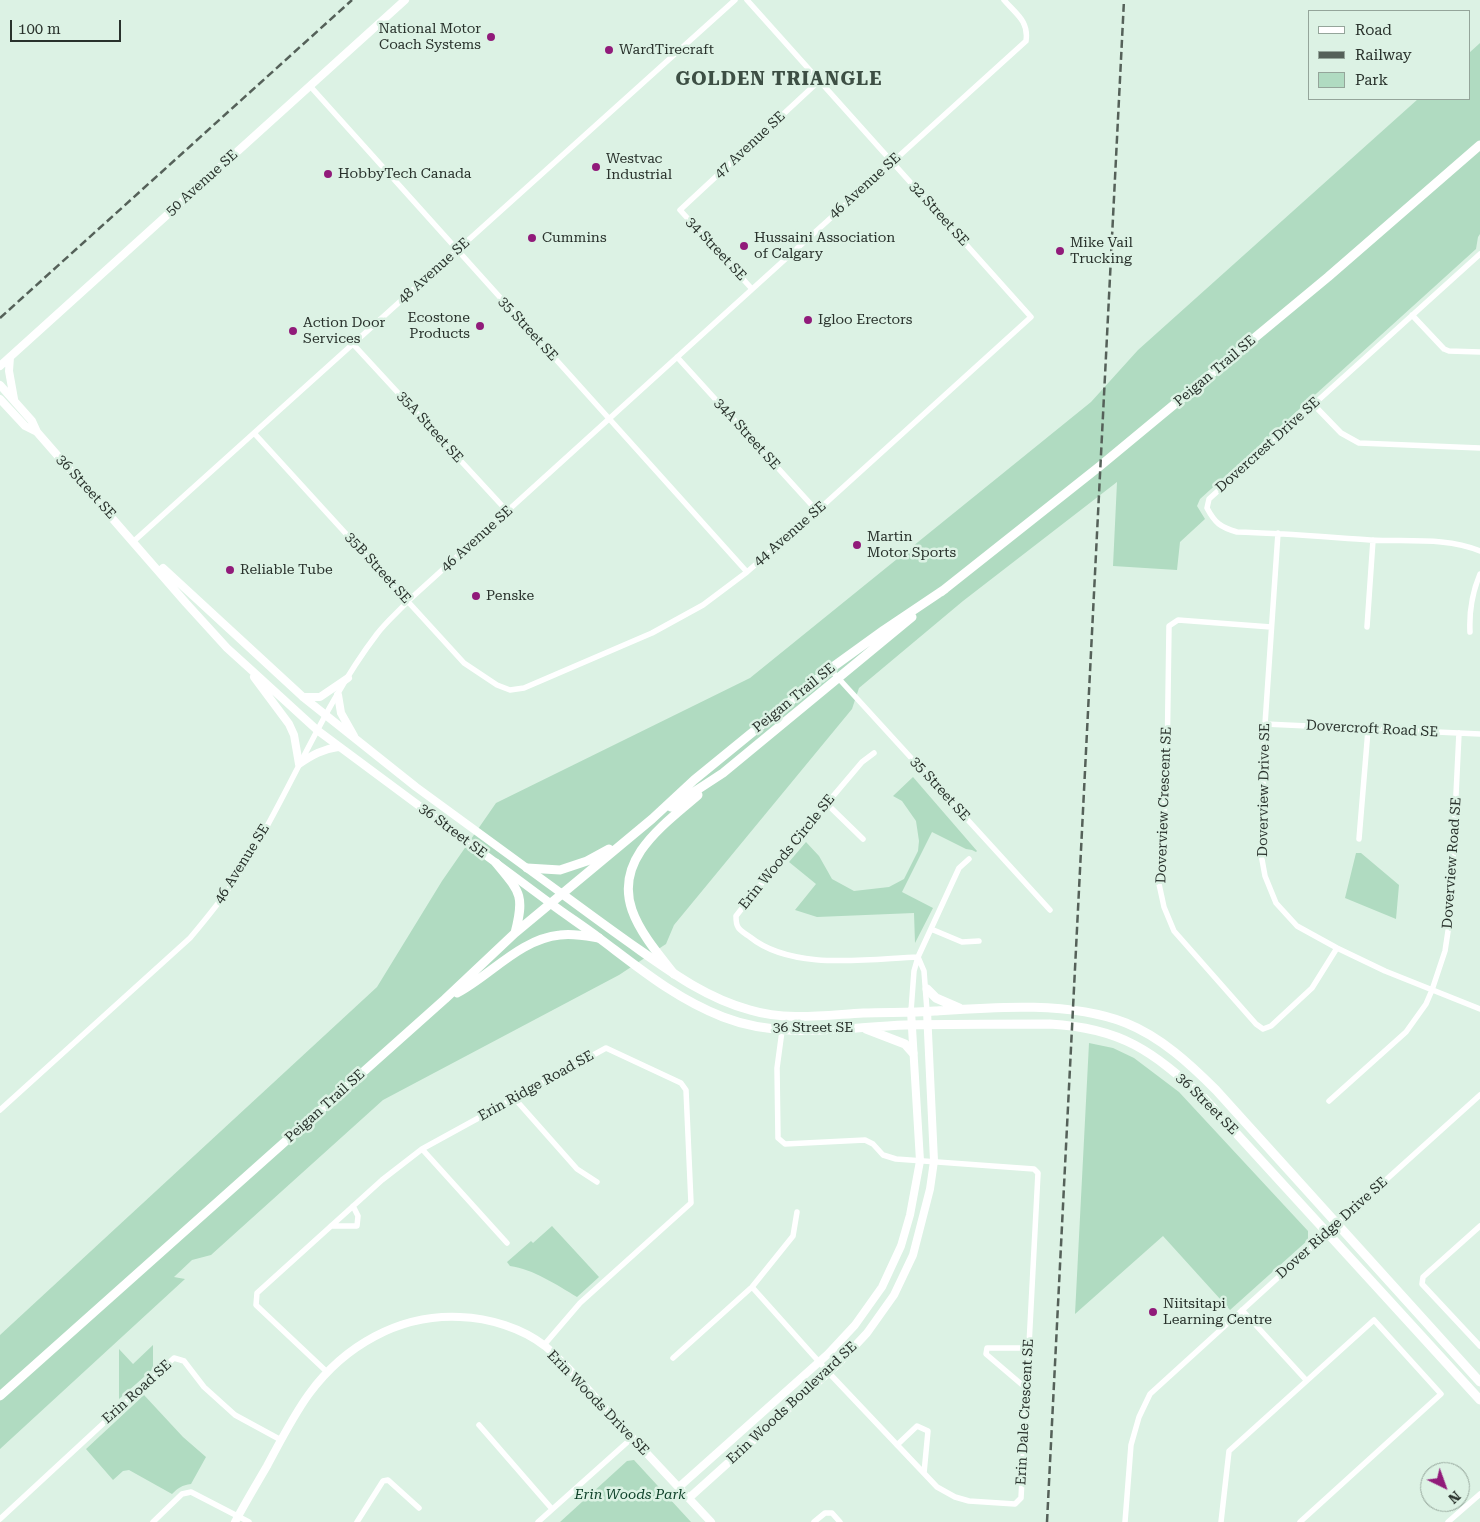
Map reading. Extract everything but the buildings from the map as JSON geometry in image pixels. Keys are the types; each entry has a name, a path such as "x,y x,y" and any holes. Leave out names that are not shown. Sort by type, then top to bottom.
{"main road":[{"name":"Peigan Trail SE","path":"652,819 723,773 945,589 1100,466 1314,289 1394,222 1480,145"},
{"name":"Peigan Trail SE","path":"0,1396 445,999 516,933 652,819 694,780 830,669 945,589"},
{"path":"674,974 644,933 631,910 630,870 638,854 654,834 723,773"},
{"path":"527,868 560,870 587,861 625,841"},
{"path":"496,863 513,883 521,899 521,911 516,933"},
{"name":"36 Street SE","path":"561,894 699,990 728,1003 760,1012 784,1016 927,1011 959,1008 1073,1009 1125,1023 1143,1031 1192,1066 1216,1090 1476,1375 1480,1382"},
{"name":"36 Street SE","path":"550,903 646,975 692,1004 749,1026 782,1031 812,1031 912,1025 1072,1025 1115,1035 1136,1044 1165,1064 1204,1098 1480,1400"},
{"path":"445,999 472,985 518,950 535,941 561,934 599,938"},
{"path":"927,989 936,998 959,1008"},
{"path":"863,1028 905,1044 913,1053"}],"street":[{"name":"50 Avenue SE","path":"0,366 405,0"},
{"name":"48 Avenue SE","path":"134,541 735,0"},
{"name":"32 Street SE","path":"747,0 1031,317"},
{"name":"46 Avenue SE","path":"0,1110 190,938 214,910 235,880 274,813 317,730 348,678 378,633 408,601 1026,41 1027,31 1025,24 1004,0"},
{"name":"47 Avenue SE","path":"680,210 819,81"},
{"name":"35 Street SE","path":"310,86 747,572"},
{"name":"34 Street SE","path":"680,210 752,289"},
{"name":"Dovercrest Drive SE","path":"1480,254 1209,499 1207,508 1212,518 1222,528 1237,532 1440,542 1464,545 1480,551"},
{"path":"1412,315 1444,349 1449,351 1480,352"},
{"name":"44 Avenue SE","path":"510,690 524,688 652,633 703,605 747,572 817,511 1031,317"},
{"name":"35A Street SE","path":"354,344 507,512"},
{"path":"10,357 9,371 15,402"},
{"name":"34A Street SE","path":"677,357 817,511"},
{"name":"36 Street SE","path":"0,385 32,420 37,432 227,648 317,730 550,903"},
{"name":"36 Street SE","path":"2,402 25,426 37,432"},
{"path":"1314,404 1341,433 1359,443 1480,448"},
{"name":"35B Street SE","path":"254,433 464,663 497,685 510,690"},
{"name":"Doverview Drive SE","path":"1278,533 1265,724 1261,854 1264,876 1276,903 1297,926 1337,948 1480,1009"},
{"path":"1367,626 1373,540"},
{"name":"36 Street SE","path":"134,541 303,698 416,787 561,894"},
{"path":"1470,632 1469,613 1474,588 1480,574"},
{"name":"Doverview Crescent SE","path":"1271,627 1178,620 1169,626 1167,766 1159,884 1164,907 1174,931 1256,1024 1263,1029 1271,1026 1312,988 1337,948"},
{"path":"248,667 289,724 294,735 299,764 324,749 338,746"},
{"name":"35 Street SE","path":"830,669 1050,910"},
{"path":"303,698 320,698 348,678"},
{"path":"338,695 341,713 356,740"},
{"name":"Dovercroft Road SE","path":"1265,724 1480,734"},
{"path":"1359,839 1368,730"},
{"name":"Doverview Road SE","path":"1329,1101 1406,1032 1426,1004 1432,990 1445,951 1450,918 1459,733"},
{"name":"Erin Woods Circle SE","path":"874,753 862,762 790,847 736,916 738,928 755,941 795,957 825,960 918,958"},
{"path":"827,804 863,838"},
{"path":"911,1011 914,971 918,958 959,868 969,859"},
{"path":"931,929 962,942 979,941"},
{"path":"918,958 924,971 927,989 927,1011"},
{"name":"Erin Woods Boulevard SE","path":"679,1487 819,1362 855,1325 882,1288 901,1246 910,1215 920,1161 911,1011"},
{"name":"Erin Woods Boulevard SE","path":"689,1498 829,1373 867,1333 894,1295 913,1254 930,1189 934,1161 927,1011"},
{"name":"Erin Dale Crescent SE","path":"752,1286 829,1373 937,1487 955,1497 969,1501 1015,1504 1021,1498 1038,1173 1034,1169 896,1159 883,1155 873,1144 865,1140 785,1144 778,1138 777,1068 782,1031"},
{"name":"Erin Ridge Road SE","path":"327,1372 256,1305 257,1293 382,1180 422,1149 606,1048 681,1083 686,1090 692,1203 580,1303 544,1345"},
{"name":"Dover Ridge Drive SE","path":"1126,1522 1131,1445 1139,1416 1150,1394 1480,1095"},
{"path":"515,1099 577,1169 597,1182"},
{"path":"422,1149 507,1243"},
{"path":"331,1226 357,1226 358,1216 353,1206"},
{"path":"673,1358 752,1286 792,1236 797,1212"},
{"path":"1480,1226 1423,1277 1422,1284 1480,1346"},
{"path":"1242,1310 1306,1380"},
{"name":"Erin Woods Drive SE","path":"237,1519 308,1395 327,1372 361,1343 388,1329 418,1320 441,1316 468,1317 495,1322 518,1331 544,1345 571,1371 711,1522"},
{"path":"1221,1522 1229,1451 1374,1320 1441,1394 1300,1522"},
{"path":"1027,1388 986,1354 987,1348 1028,1348"},
{"name":"Erin Road SE","path":"0,1518 174,1358 184,1361 204,1387 235,1415 281,1440"},
{"path":"479,1425 552,1509"},
{"path":"897,1445 917,1426 928,1431 924,1473"},
{"path":"538,1522 632,1438"},
{"path":"357,1522 383,1481 388,1480 419,1508"},
{"path":"153,1522 182,1494 192,1492 237,1519 249,1522"},
{"path":"1448,1522 1480,1494"},
{"path":"814,1522 825,1513 832,1513 840,1522"}],"green space":[{"path":"1480,43 1480,234 1476,249 1200,499 1197,506 1205,519 1180,542 1177,570 1113,566 1117,482 963,601 859,688 852,709 674,925 666,944 619,975 383,1100 211,1255 192,1260 174,1277 185,1279 0,1449 0,1335 377,987 442,881 496,803 750,678 1091,402 1138,350 1417,100 1470,100 1470,52"},
{"path":"913,777 977,851 966,849 932,832 902,892 933,908 915,943 914,913 817,917 795,910 816,884 789,862 806,842 819,856 832,879 854,891 889,887 904,879 918,851 919,841 916,821 902,801 893,796"},
{"path":"1356,853 1361,853 1399,885 1396,919 1345,898"},
{"path":"1089,1043 1113,1048 1134,1058 1179,1092 1308,1231 1308,1240 1230,1310 1163,1236 1075,1314"},
{"path":"552,1226 599,1277 577,1297 545,1278 527,1270 510,1266 507,1262"},
{"path":"153,1345 153,1369 119,1399 119,1349 133,1364"},
{"path":"144,1395 183,1437 206,1457 191,1484 180,1487 172,1494 129,1470 123,1471 113,1480 86,1449"},
{"name":"Erin Woods Park","path":"634,1460 691,1522 560,1522 627,1461"}],"railway":[{"path":"0,318 352,0"},
{"path":"1047,1522 1124,0"}],"place":[{"name":"National Motor Coach Systems","path":"491,37"},
{"name":"WardTirecraft","path":"609,50"},
{"name":"Westvac Industrial","path":"596,167"},
{"name":"HobbyTech Canada","path":"328,174"},
{"name":"Cummins","path":"532,238"},
{"name":"Hussaini Association of Calgary","path":"744,246"},
{"name":"Mike Vail Trucking","path":"1060,251"},
{"name":"Igloo Erectors","path":"808,320"},
{"name":"Ecostone Products","path":"480,326"},
{"name":"Action Door Services","path":"293,331"},
{"name":"Martin Motor Sports","path":"857,545"},
{"name":"Reliable Tube","path":"230,570"},
{"name":"Penske","path":"476,596"},
{"name":"Niitsitapi Learning Centre","path":"1153,1312"}],"district":[{"name":"GOLDEN TRIANGLE","path":"779,79"}]}
